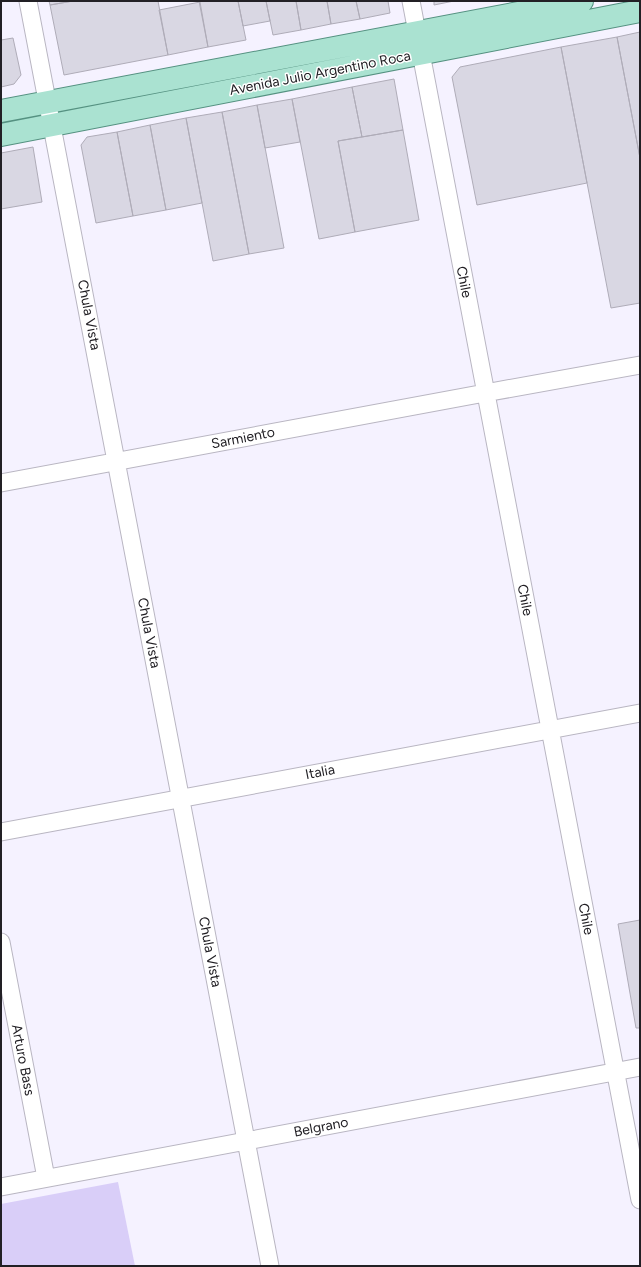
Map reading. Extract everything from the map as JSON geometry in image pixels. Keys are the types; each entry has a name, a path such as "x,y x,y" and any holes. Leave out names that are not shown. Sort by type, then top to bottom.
{"main road":[{"name":"Avenida Julio Argentino Roca","path":"1,111 582,1"},
{"name":"Avenida Julio Argentino Roca","path":"1,135 640,11"}],"street":[{"name":"Chula Vista","path":"28,1 270,1266"},
{"name":"Chile","path":"411,1 640,1200"},
{"name":"Sarmiento","path":"1,483 640,365"},
{"name":"Italia","path":"1,832 640,713"},
{"name":"Arturo Bass","path":"1,942 46,1178"},
{"name":"Belgrano","path":"1,1187 640,1067"}],"shaded area":[{"path":"118,1182 135,1266 1,1266 1,1204"}],"building":[{"path":"49,1 73,1 50,5"},
{"path":"73,1 158,1 168,55 64,75 50,5"},
{"path":"199,1 238,1 246,40 208,47"},
{"path":"238,1 266,1 270,21 243,26"},
{"path":"266,1 296,1 301,30 273,35"},
{"path":"296,1 327,1 331,24 301,30"},
{"path":"327,1 356,1 360,19 331,24"},
{"path":"356,1 388,1 390,13 360,19"},
{"path":"434,1 454,1 434,5"},
{"path":"200,2 208,47 168,55 159,10"},
{"path":"640,32 640,158 617,37"},
{"path":"617,37 640,158 640,303 611,308 561,47"},
{"path":"13,38 21,75 14,84 1,87 1,40"},
{"path":"561,47 587,183 477,205 452,77 460,67"},
{"path":"394,79 403,130 362,137 352,87"},
{"path":"352,87 362,137 338,141 355,232 319,239 292,99"},
{"path":"292,99 300,142 265,148 257,105"},
{"path":"257,105 284,248 249,254 222,112"},
{"path":"222,112 249,254 213,261 186,118"},
{"path":"186,118 202,203 166,210 150,125"},
{"path":"150,125 166,210 133,216 117,132"},
{"path":"403,130 419,220 355,232 338,141"},
{"path":"117,132 133,216 96,223 81,145 87,137"},
{"path":"33,147 42,202 1,209 1,153"},
{"path":"640,920 640,1028 636,1028 618,924"}]}
